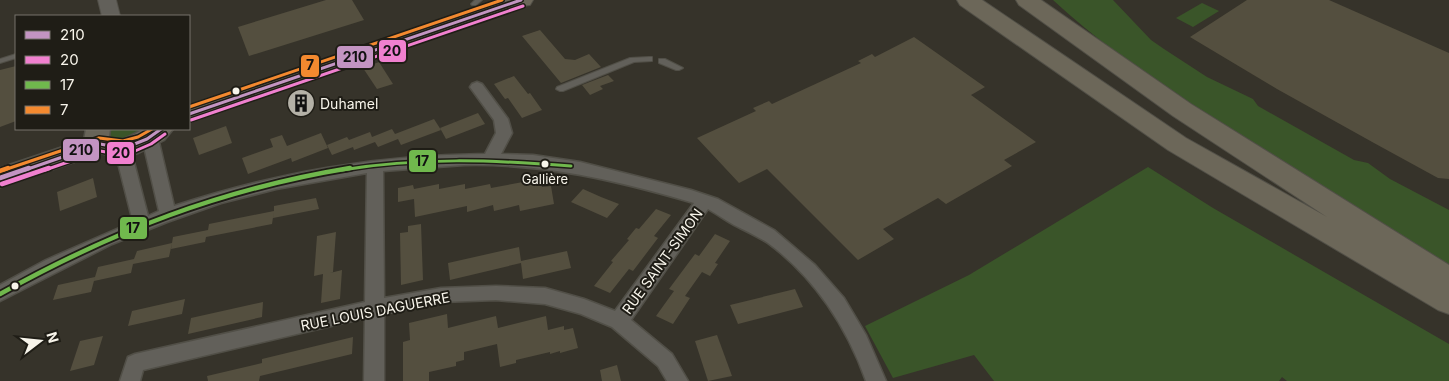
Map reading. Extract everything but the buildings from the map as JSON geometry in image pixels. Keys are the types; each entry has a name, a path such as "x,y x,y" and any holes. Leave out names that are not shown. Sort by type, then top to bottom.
{"highway":[{"path":"947,0 997,29 1062,74 1078,77"},
{"path":"968,0 1177,144 1449,301"},
{"path":"994,0 1236,160 1449,281"},
{"path":"1027,0 1084,44 1148,88 1449,281"},
{"path":"1046,0 1072,25 1133,70 1148,88"}],"main road":[{"path":"190,114 521,0"},
{"path":"190,99 480,1"},
{"path":"0,162 104,137 156,133"},
{"path":"0,178 104,137"}],"street":[{"path":"107,0 110,15"},
{"path":"477,87 501,119 504,133 490,159"},
{"path":"156,133 168,214"},
{"path":"104,137 142,225"},
{"path":"0,294 32,275 168,214 284,182 375,165 430,160 490,159 532,161 580,168 705,201 775,239 812,274 855,331 871,364 876,381"},
{"path":"374,381 375,165"},
{"name":"RUE SAINT-SIMON","path":"619,321 705,201"},
{"name":"RUE LOUIS DAGUERRE","path":"132,372 374,308 441,295 496,293 545,296 584,307 619,321 665,360 678,381"}],"lane":[{"path":"0,61 15,56"},
{"path":"560,89 632,60 649,59"},
{"path":"662,61 678,68"}],"green space":[{"path":"1053,0 1113,0 1151,40 1207,77 1253,99 1258,106 1354,160 1368,163 1390,179 1449,210 1449,266 1316,186 1217,123 1117,53"},
{"path":"1202,3 1219,11 1193,27 1176,18"},
{"path":"104,130 152,130 112,143 103,132"},
{"path":"1148,167 1213,208 1449,344 1449,381 1287,381 1282,377 1279,381 994,381 974,355 893,378 865,326 969,275"}],"transit line":[{"name":"7","path":"190,107 502,0"},
{"name":"210","path":"190,114 521,0"},
{"name":"20","path":"191,120 523,6"},
{"name":"7","path":"0,171 99,138 123,141 138,137 150,130"},
{"name":"210","path":"0,178 100,144 117,147 132,145 147,139 160,130"},
{"name":"20","path":"2,184 100,151 118,154 135,151 151,144 165,134"},
{"name":"17","path":"0,294 65,259 133,228 203,203 275,182 349,168 423,161 479,160 571,166"}],"place":[{"name":"Duhamel","path":"301,103"},
{"name":"Gallière","path":"545,164"}]}
